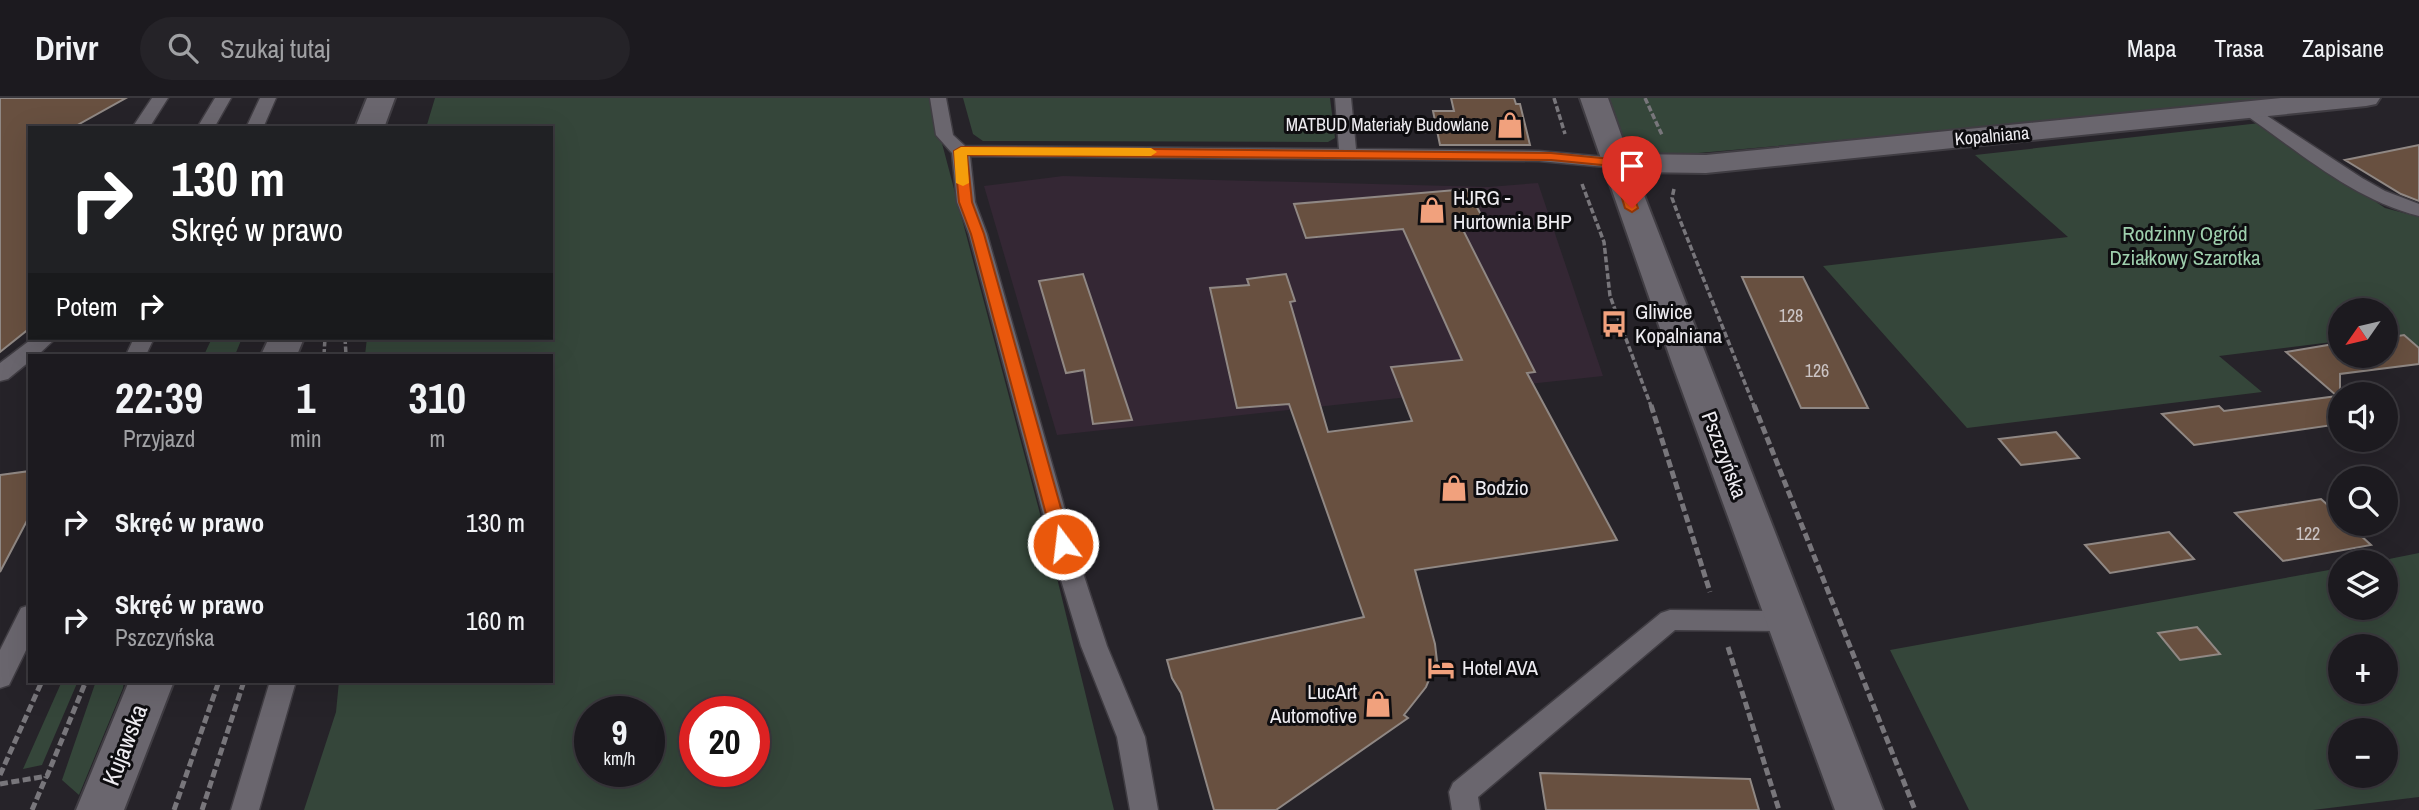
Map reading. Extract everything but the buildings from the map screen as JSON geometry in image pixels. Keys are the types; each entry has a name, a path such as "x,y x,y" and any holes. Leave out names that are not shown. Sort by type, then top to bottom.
{"street":[{"path":"370,126 381,98"},
{"name":"Pszczyńska","path":"1594,98 1680,342 1789,621 1859,810"},
{"name":"Kopalniana","path":"1617,163 1671,165 1743,161 2358,99"},
{"name":"Kujawska","path":"100,810 150,683"}],"lane":[{"path":"141,126 160,98"},
{"path":"206,126 223,98"},
{"path":"255,126 268,98"},
{"path":"938,98 944,136 949,145 961,151 1551,156 1617,163"},
{"path":"1343,98 1348,153"},
{"path":"2249,109 2376,194 2399,207 2419,210"},
{"path":"961,151 966,202 978,234 1070,570 1094,646 1130,737 1144,810"},
{"path":"0,374 43,340"},
{"path":"0,677 28,619"},
{"path":"1465,810 1463,792 1670,620 1789,621"},
{"path":"245,810 282,683"}],"path":[{"path":"1554,98 1566,139"},
{"path":"1645,98 1663,138"},
{"path":"1577,172 1604,242 1610,296 1648,396 1779,810"},
{"path":"1678,185 1673,190 1672,198 1680,220 1915,810"},
{"path":"0,775 40,683"},
{"path":"32,810 85,683"},
{"path":"174,810 218,683"},
{"path":"202,810 243,683"},
{"path":"0,784 47,776"}],"shaded area":[{"path":"1063,176 1488,187 1538,183 1603,376 1057,435 984,186"}],"green space":[{"path":"435,98 930,98 1057,578 1114,810 304,810 336,712 339,683 553,683 553,354 365,354 367,340 553,340 553,126 427,126"},
{"path":"963,98 1330,98 1335,138 1328,142 983,141 973,134"},
{"path":"1608,98 2269,98 2077,119 1631,159"},
{"name":"Rodzinny Ogród Działkowy Szarotka","path":"2260,123 2385,208 2419,217 2419,356 2398,340 2398,298 2328,298 2328,342 2219,356 2262,392 1967,428 1823,266 2068,237 1975,155"},
{"path":"211,340 241,340 235,354 204,354"},
{"path":"2419,553 2419,797 2313,810 1969,810 1890,650 2328,570 2328,620 2398,620 2398,557"},
{"path":"61,683 77,683 42,765 23,769"},
{"path":"95,683 124,683 79,795 62,780"}],"slow traffic":[{"path":"963,183 961,151 1151,152"}],"place":[{"name":"MATBUD Materiały Budowlane","path":"1510,125"},
{"name":"HJRG - Hurtownia BHP","path":"1432,210"},
{"name":"Gliwice Kopalniana","path":"1614,324"},
{"name":"Bodzio","path":"1454,488"},
{"name":"Hotel AVA","path":"1441,668"},
{"name":"LucArt Automotive","path":"1378,704"}],"route":[{"path":"1063,544 978,234 966,202 961,175 961,151 1551,156 1617,163 1632,208"}]}
